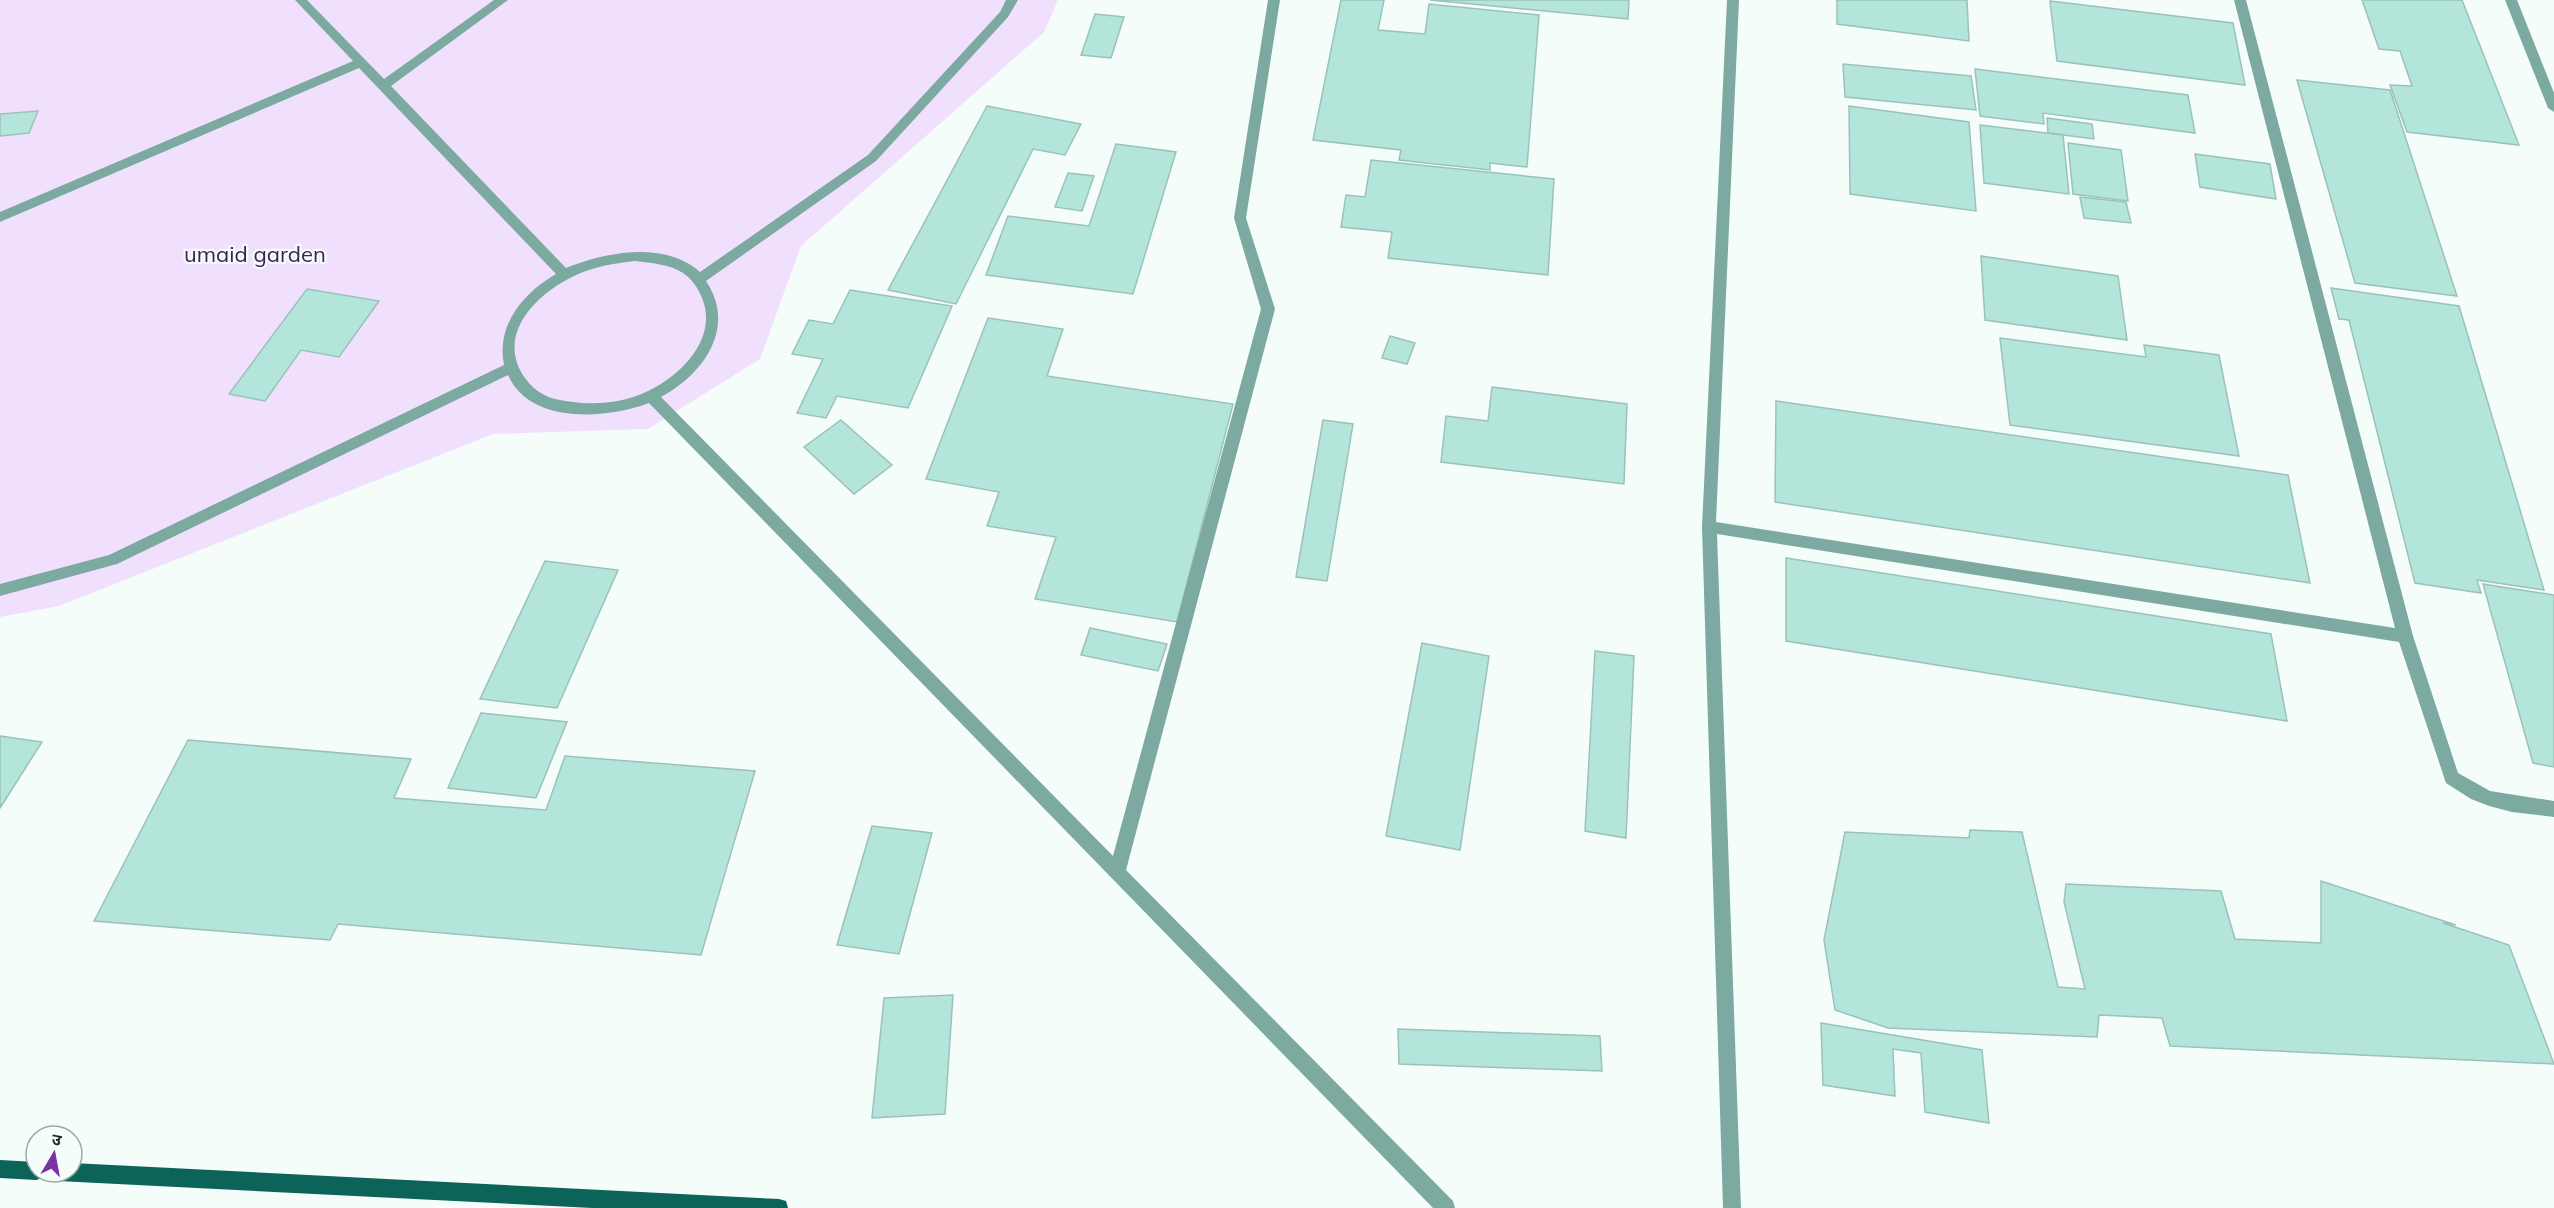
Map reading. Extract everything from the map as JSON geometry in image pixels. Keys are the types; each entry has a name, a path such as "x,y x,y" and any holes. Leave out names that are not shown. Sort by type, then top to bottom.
{"main road":[{"path":"0,1169 24,1170"},
{"path":"84,1173 779,1208"}],"street":[{"path":"301,0 564,274"},
{"path":"383,86 502,0"},
{"path":"699,279 872,158 1004,14 1011,0"},
{"path":"1117,872 1268,309 1240,218 1274,0"},
{"path":"1732,1208 1709,527 1733,0"},
{"path":"2240,0 2405,636 2452,778 2472,793 2494,801 2554,809"},
{"path":"2511,0 2554,108"},
{"path":"0,217 360,63"},
{"path":"634,256 668,260 688,270 699,279 713,302 713,328 708,342 688,371 651,396 605,409 552,406 527,392 510,368 507,344 518,316 534,296 564,274 596,261 634,256"},
{"path":"0,590 112,560 510,368"},
{"path":"651,396 1446,1208"},
{"path":"1709,527 2405,636"}],"green space":[{"name":"umaid garden","path":"0,0 1058,0 1044,32 801,246 760,359 648,429 493,434 59,606 0,617"}],"building":[{"path":"1341,0 1384,0 1378,30 1425,34 1429,4 1539,15 1527,167 1490,163 1490,170 1399,160 1401,150 1313,140"},
{"path":"1430,0 1629,0 1628,19"},
{"path":"1837,0 1967,0 1969,41 1837,24"},
{"path":"2362,0 2462,0 2519,145 2407,132 2390,85 2412,86 2400,51 2379,49"},
{"path":"2050,1 2233,23 2245,85 2057,61"},
{"path":"1095,14 1124,17 1111,58 1081,55"},
{"path":"1843,64 1971,76 1976,110 1845,97"},
{"path":"1975,69 2188,95 2195,133 2043,113 2044,124 1980,116"},
{"path":"2297,80 2390,90 2457,296 2355,283"},
{"path":"987,106 1081,124 1065,155 1033,149 956,304 888,290"},
{"path":"1849,106 1969,122 1976,211 1850,194"},
{"path":"38,111 29,133 0,136 0,114"},
{"path":"2047,118 2092,124 2094,139 2048,133"},
{"path":"1980,125 2063,135 2069,194 1984,183"},
{"path":"2068,143 2121,150 2128,201 2073,194"},
{"path":"1116,144 1176,152 1133,294 986,275 1008,216 1089,226"},
{"path":"2195,154 2270,164 2276,199 2200,187"},
{"path":"1371,160 1554,179 1548,275 1388,258 1392,232 1341,227 1346,195 1365,197"},
{"path":"1068,173 1094,176 1082,211 1055,207"},
{"path":"2080,197 2126,202 2131,223 2084,218"},
{"path":"1981,256 2118,276 2127,340 1985,320"},
{"path":"2331,288 2459,306 2544,590 2477,580 2481,593 2415,583 2349,320 2339,319"},
{"path":"307,289 379,301 339,357 301,350 265,401 229,394"},
{"path":"850,290 952,306 908,408 837,396 826,418 797,413 823,359 792,354 809,320 833,324"},
{"path":"988,318 1063,329 1047,376 1233,404 1177,622 1035,599 1056,537 987,526 999,492 926,479"},
{"path":"1390,336 1415,343 1407,364 1382,358"},
{"path":"2000,338 2146,357 2144,345 2219,355 2239,456 2010,425"},
{"path":"1492,387 1627,404 1624,484 1441,462 1446,416 1488,421"},
{"path":"1776,401 2288,475 2310,583 1775,502"},
{"path":"841,420 892,465 854,494 804,447"},
{"path":"1323,420 1353,424 1327,581 1296,577"},
{"path":"1786,558 2271,634 2287,721 1786,641"},
{"path":"545,561 618,570 557,708 480,699"},
{"path":"2483,584 2554,595 2554,767 2533,763"},
{"path":"1090,628 1167,644 1158,671 1081,655"},
{"path":"1422,643 1489,656 1460,850 1386,836"},
{"path":"1595,651 1634,656 1626,838 1585,831"},
{"path":"481,713 567,722 536,798 448,788"},
{"path":"0,736 42,742 0,808"},
{"path":"188,740 411,759 394,798 546,810 565,756 755,771 701,955 338,924 330,940 94,921"},
{"path":"872,826 932,833 899,954 837,945"},
{"path":"1970,830 2022,832 2058,987 2085,989 2064,902 2066,884 2221,891 2235,939 2321,943 2321,881 2456,925 2443,923 2509,945 2554,1064 2170,1046 2162,1018 2099,1015 2097,1037 1888,1028 1835,1010 1824,940 1845,832 1969,838"},
{"path":"953,995 945,1114 872,1118 884,998"},
{"path":"1821,1023 1982,1050 1989,1123 1925,1112 1921,1053 1893,1049 1895,1096 1823,1085"},
{"path":"1398,1029 1600,1036 1602,1071 1399,1064"}]}
